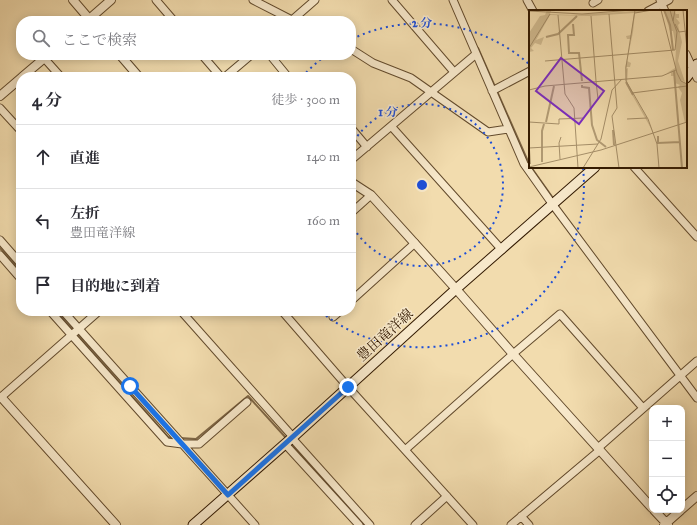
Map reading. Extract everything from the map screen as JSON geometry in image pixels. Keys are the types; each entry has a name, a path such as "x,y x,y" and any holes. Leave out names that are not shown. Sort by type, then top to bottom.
{"main road":[{"path":"687,77 695,66"},
{"name":"豊田竜洋線","path":"193,525 290,440 456,289 594,168"}],"street":[{"path":"73,0 86,16"},
{"path":"93,16 111,0"},
{"path":"156,0 170,16"},
{"path":"253,0 283,16"},
{"path":"297,16 315,0"},
{"path":"392,0 454,72"},
{"path":"527,0 532,10"},
{"path":"649,10 661,2 669,0"},
{"path":"456,1 476,54 524,164 697,398"},
{"path":"356,52 373,63 412,78 488,132 508,129"},
{"path":"356,156 476,54"},
{"path":"687,55 695,66 697,78"},
{"path":"28,72 41,60"},
{"path":"49,60 57,72"},
{"path":"124,60 135,72"},
{"path":"206,60 217,72"},
{"path":"231,72 245,60"},
{"path":"274,60 284,72"},
{"path":"492,91 529,72"},
{"path":"2,92 16,82"},
{"path":"0,108 16,126"},
{"path":"391,126 502,250"},
{"path":"356,134 367,147"},
{"path":"635,168 697,237"},
{"path":"356,185 372,195 649,505"},
{"path":"356,209 372,195"},
{"path":"0,240 16,258"},
{"path":"356,297 415,244"},
{"path":"0,255 16,273"},
{"path":"406,450 560,314 643,408"},
{"path":"55,316 166,442 199,444 247,402"},
{"path":"67,316 255,525"},
{"path":"93,316 0,397 116,525"},
{"path":"185,316 290,440 359,525"},
{"path":"286,316 348,387 473,525"},
{"path":"511,525 697,361"},
{"path":"290,440 370,525"},
{"path":"415,525 447,496"},
{"path":"685,506 697,496"},
{"path":"657,513 666,524 678,513"},
{"path":"521,516 529,525"}],"waterway":[{"path":"478,48 529,164"},
{"path":"532,168 553,198"},
{"path":"0,248 16,266"},
{"path":"60,316 74,331"},
{"path":"77,334 168,437 174,438"},
{"path":"180,438 196,439 248,396 287,439"},
{"path":"290,442 364,525"}],"route":[{"path":"130,386 228,495 348,387"}]}
